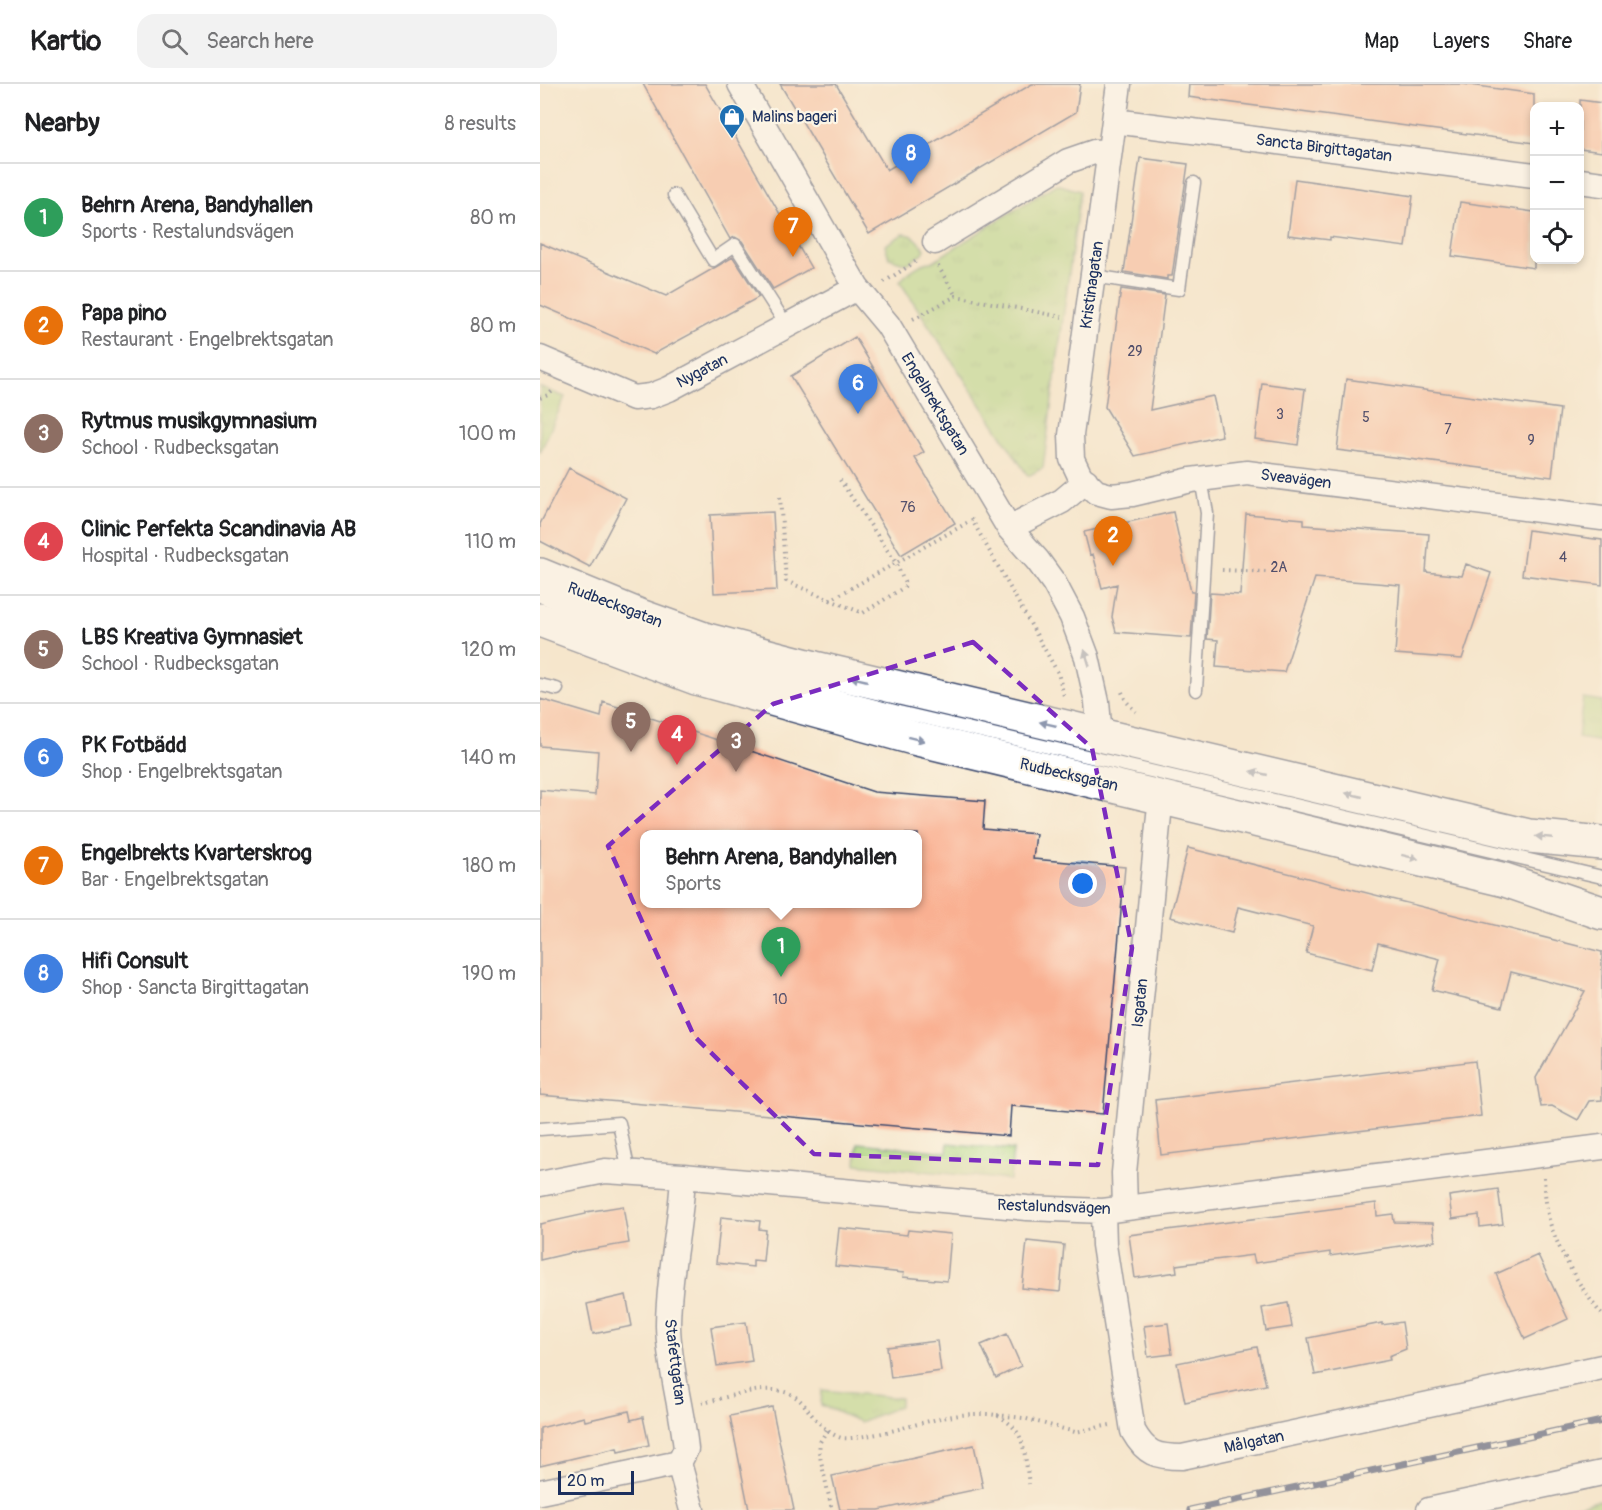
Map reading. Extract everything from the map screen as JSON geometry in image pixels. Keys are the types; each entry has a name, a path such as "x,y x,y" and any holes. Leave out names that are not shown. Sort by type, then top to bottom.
{"main road":[{"name":"Rudbecksgatan","path":"540,575 640,616 707,640 815,668 1529,836 1602,843"},
{"name":"Rudbecksgatan","path":"540,620 696,678 913,738 1505,880 1602,913"}],"street":[{"name":"Engelbrektsgatan","path":"740,84 857,288 888,325 1009,528 1054,583 1072,617 1087,657 1097,702 1100,736"},
{"name":"Kristinagatan","path":"1086,481 1080,476 1072,459 1071,435 1119,84"},
{"name":"Sancta Birgittagatan","path":"1114,120 1530,174"},
{"path":"932,247 1068,162 1094,152 1110,151"},
{"path":"1584,182 1602,184"},
{"name":"Nygatan","path":"540,358 634,398 651,396 669,389 857,288"},
{"name":"Sveavägen","path":"1086,481 1096,492 1112,496 1201,479 1247,473 1602,518"},
{"path":"1009,528 1062,501 1086,481"},
{"name":"Isgatan","path":"1114,1210 1124,1173 1162,797"},
{"name":"Restalundsvägen","path":"540,1184 605,1171 1027,1208 1114,1210 1602,1147"},
{"name":"Stafettgatan","path":"682,1176 682,1207 673,1252 668,1329 686,1449 679,1462 692,1510"},
{"name":"Målgatan","path":"1114,1210 1104,1245 1131,1422 1142,1447 1161,1457 1182,1457 1602,1367"},
{"path":"540,1492 679,1462"},
{"path":"1429,1510 1602,1473"}],"lane":[{"path":"1093,276 1179,289 1194,183"},
{"path":"674,195 713,260 735,245 787,326"},
{"path":"1196,690 1207,513 1201,479"},
{"path":"540,596 640,638 791,684 1602,877"},
{"path":"540,686 557,689"},
{"path":"540,1129 619,1123 629,1173"}],"path":[{"path":"857,288 884,282 932,247 956,296"},
{"path":"912,320 956,296 1087,321"},
{"path":"780,497 786,581 863,613 906,586 896,563 840,480"},
{"path":"830,600 972,520 1058,673 1066,703"},
{"path":"1203,569 1266,572"},
{"path":"1119,685 1126,701 1138,714"},
{"path":"1544,1155 1545,1201 1552,1228 1589,1299 1602,1315"},
{"path":"681,1408 759,1391 780,1390 798,1399 827,1430 842,1438 875,1435 968,1414 1023,1418 1075,1432 1131,1422"},
{"path":"995,1415 1011,1425 1020,1436 1029,1484"},
{"path":"827,1430 820,1442 819,1452 832,1510"}],"highlighted area":[{"path":"973,642 1092,748 1132,948 1098,1165 814,1154 694,1036 608,846 773,704"}],"green space":[{"path":"1056,184 1080,191 1043,468 1028,476 900,282 914,269 932,262"},
{"path":"903,234 913,237 925,249 907,264 889,258 885,245"},
{"path":"540,387 565,397 540,453"},
{"path":"1583,698 1602,701 1602,742 1578,738"},
{"path":"858,1143 947,1152 948,1143 1013,1150 1010,1180 856,1164"},
{"path":"822,1390 900,1398 900,1406 860,1422 821,1405"},
{"path":"1602,1500 1602,1510 1559,1510"}],"building":[{"path":"643,84 705,84 811,268 773,289 742,241 735,237 730,239"},
{"path":"780,84 836,84 887,170 1032,84 1080,84 1076,112 869,234"},
{"path":"1189,84 1463,84 1534,94 1534,102 1530,102 1530,142 1188,97"},
{"path":"1580,100 1602,103 1602,152 1584,150 1584,102"},
{"path":"1140,158 1188,164 1172,276 1167,276 1167,279 1124,272"},
{"path":"1295,179 1413,196 1406,247 1330,237 1330,240 1288,235"},
{"path":"1460,202 1530,211 1530,264 1534,264 1534,268 1452,256"},
{"path":"540,243 666,296 733,257 759,297 654,354 540,305"},
{"path":"1121,289 1165,295 1150,410 1213,396 1222,436 1135,456 1105,407"},
{"path":"855,337 924,452 915,458 955,523 901,555 791,376"},
{"path":"1346,379 1560,409 1552,477 1337,450"},
{"path":"1262,383 1305,389 1298,445 1255,439"},
{"path":"569,468 626,498 590,567 540,541 540,524"},
{"path":"773,512 777,590 714,593 710,515"},
{"path":"1173,512 1191,592 1194,592 1191,638 1116,632 1112,617 1117,584 1102,588 1093,554 1090,555 1084,532"},
{"path":"1246,514 1304,519 1304,525 1429,534 1426,572 1462,576 1466,564 1491,573 1462,659 1395,654 1400,585 1315,578 1284,672 1216,667 1218,640 1207,639 1210,593 1240,595"},
{"path":"1528,530 1602,540 1602,585 1522,575"},
{"path":"540,699 601,717 603,702 874,792 985,801 983,829 1036,834 1033,859 1125,867 1103,1114 1011,1106 1009,1136 540,1095 540,790 595,795 598,751 540,746"},
{"path":"1188,848 1602,952 1602,1100 1589,1101 1578,1120 1552,1106 1541,1107 1536,1078 1585,991 1511,972 1502,1007 1432,990 1440,959 1378,943 1372,970 1306,953 1313,926 1238,907 1232,933 1170,917"},
{"path":"1475,1061 1481,1116 1161,1155 1155,1100"},
{"path":"1498,1189 1503,1224 1480,1227 1479,1215 1452,1219 1449,1196"},
{"path":"1376,1203 1377,1216 1393,1214 1394,1222 1433,1223 1435,1241 1330,1256 1330,1252 1255,1263 1253,1255 1176,1265 1177,1272 1135,1278 1129,1235"},
{"path":"623,1206 629,1243 540,1260 540,1224 586,1214 586,1212"},
{"path":"721,1217 760,1221 759,1229 766,1230 763,1261 753,1260 753,1267 716,1263"},
{"path":"839,1228 907,1235 908,1230 951,1234 947,1281 903,1277 904,1273 835,1266"},
{"path":"1027,1241 1064,1245 1060,1292 1022,1288"},
{"path":"1538,1255 1568,1319 1525,1339 1496,1274"},
{"path":"626,1295 632,1326 593,1334 587,1304"},
{"path":"1288,1303 1292,1327 1266,1331 1262,1308"},
{"path":"746,1322 752,1361 717,1366 711,1327"},
{"path":"1402,1322 1406,1349 1389,1356 1390,1360 1315,1375 1308,1338 1382,1323 1382,1325"},
{"path":"1168,1323 1172,1354 1148,1357 1144,1326"},
{"path":"1007,1334 1021,1366 996,1378 981,1345"},
{"path":"937,1341 941,1371 891,1378 887,1347"},
{"path":"1257,1347 1266,1385 1185,1402 1177,1363"},
{"path":"772,1407 794,1510 749,1510 730,1416"},
{"path":"629,1411 631,1420 643,1417 649,1445 618,1452 617,1448 540,1466 540,1428 584,1417 585,1421"},
{"path":"974,1445 983,1488 879,1510 840,1510 832,1476"}],"railway":[{"path":"1190,1510 1602,1421"}],"place":[{"name":"Malins bageri","path":"732,140"},
{"name":"Hifi Consult","path":"911,184"},
{"name":"Engelbrekts Kvarterskrog","path":"793,257"},
{"name":"PK Fotbädd","path":"858,414"},
{"name":"Papa pino","path":"1113,566"},
{"name":"LBS Kreativa Gymnasiet","path":"631,752"},
{"name":"Clinic Perfekta Scandinavia AB","path":"677,765"},
{"name":"Rytmus musikgymnasium","path":"736,772"},
{"name":"Behrn Arena, Bandyhallen","path":"781,977"}]}
